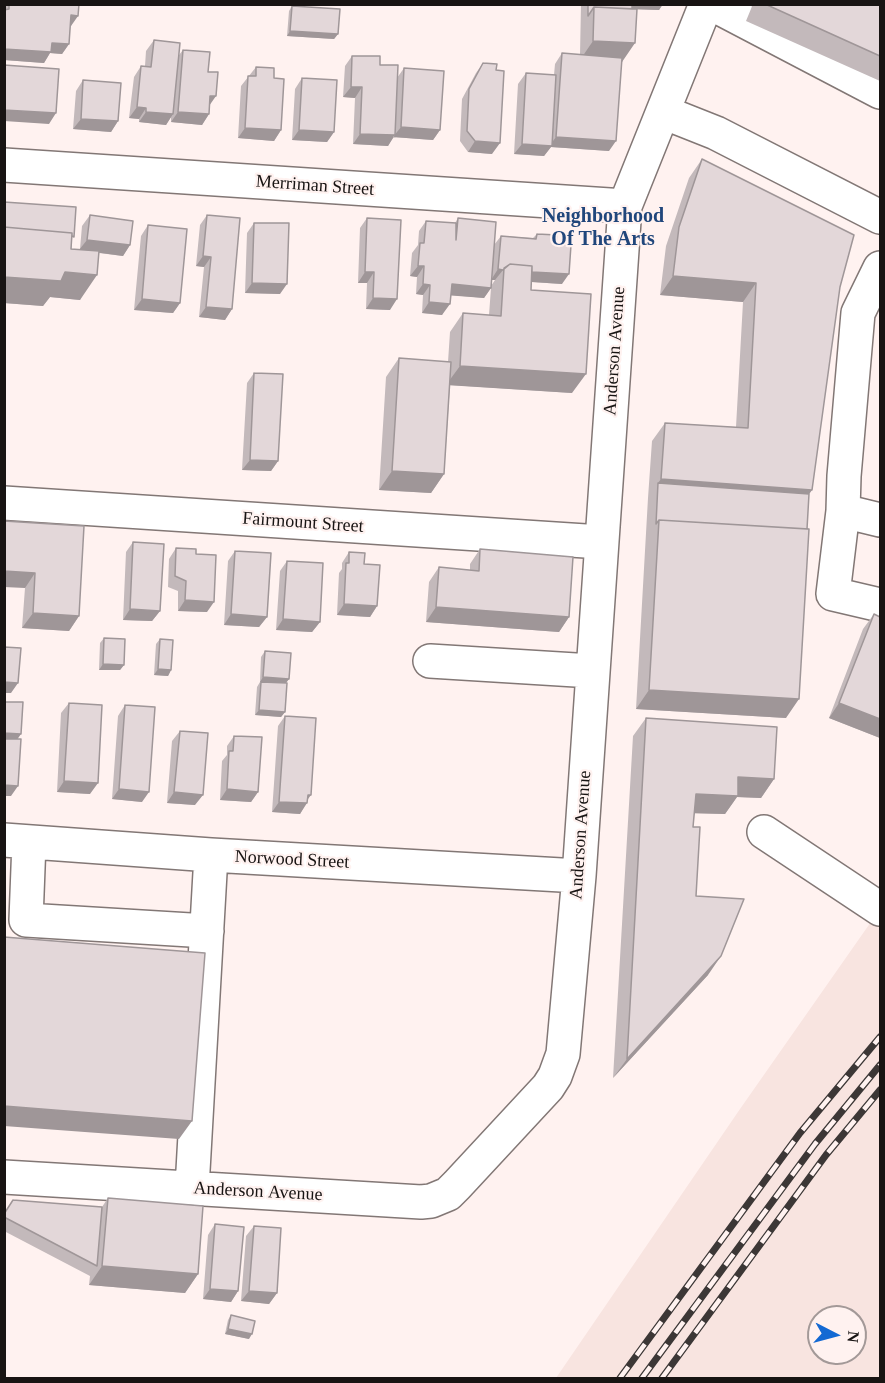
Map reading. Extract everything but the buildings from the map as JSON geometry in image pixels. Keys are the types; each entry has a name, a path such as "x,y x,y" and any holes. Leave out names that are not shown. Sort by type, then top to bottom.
{"street":[{"name":"Anderson Avenue","path":"4,1177 431,1201 448,1194 555,1076 563,1054 579,876 625,206 706,4"},
{"path":"712,4 880,92"},
{"path":"663,112 716,133 880,217"},
{"name":"Merriman Street","path":"4,165 625,206"},
{"path":"880,268 858,313 843,511 833,594 880,605"},
{"name":"Fairmount Street","path":"4,503 601,542"},
{"path":"843,511 880,520"},
{"path":"430,661 592,672"},
{"path":"764,832 880,909"},
{"path":"17,841 26,920 207,931"},
{"name":"Norwood Street","path":"17,841 211,855 579,876"},
{"path":"192,1188 211,855"}],"shaded area":[{"path":"880,909 880,1378 556,1378 740,1109"}],"railway":[{"path":"620,1378 800,1133 880,1037"},
{"path":"642,1378 815,1144 880,1065"},
{"path":"662,1378 826,1155 880,1090"}],"district":[{"name":"Neighborhood Of The Arts","path":"603,228"}]}
